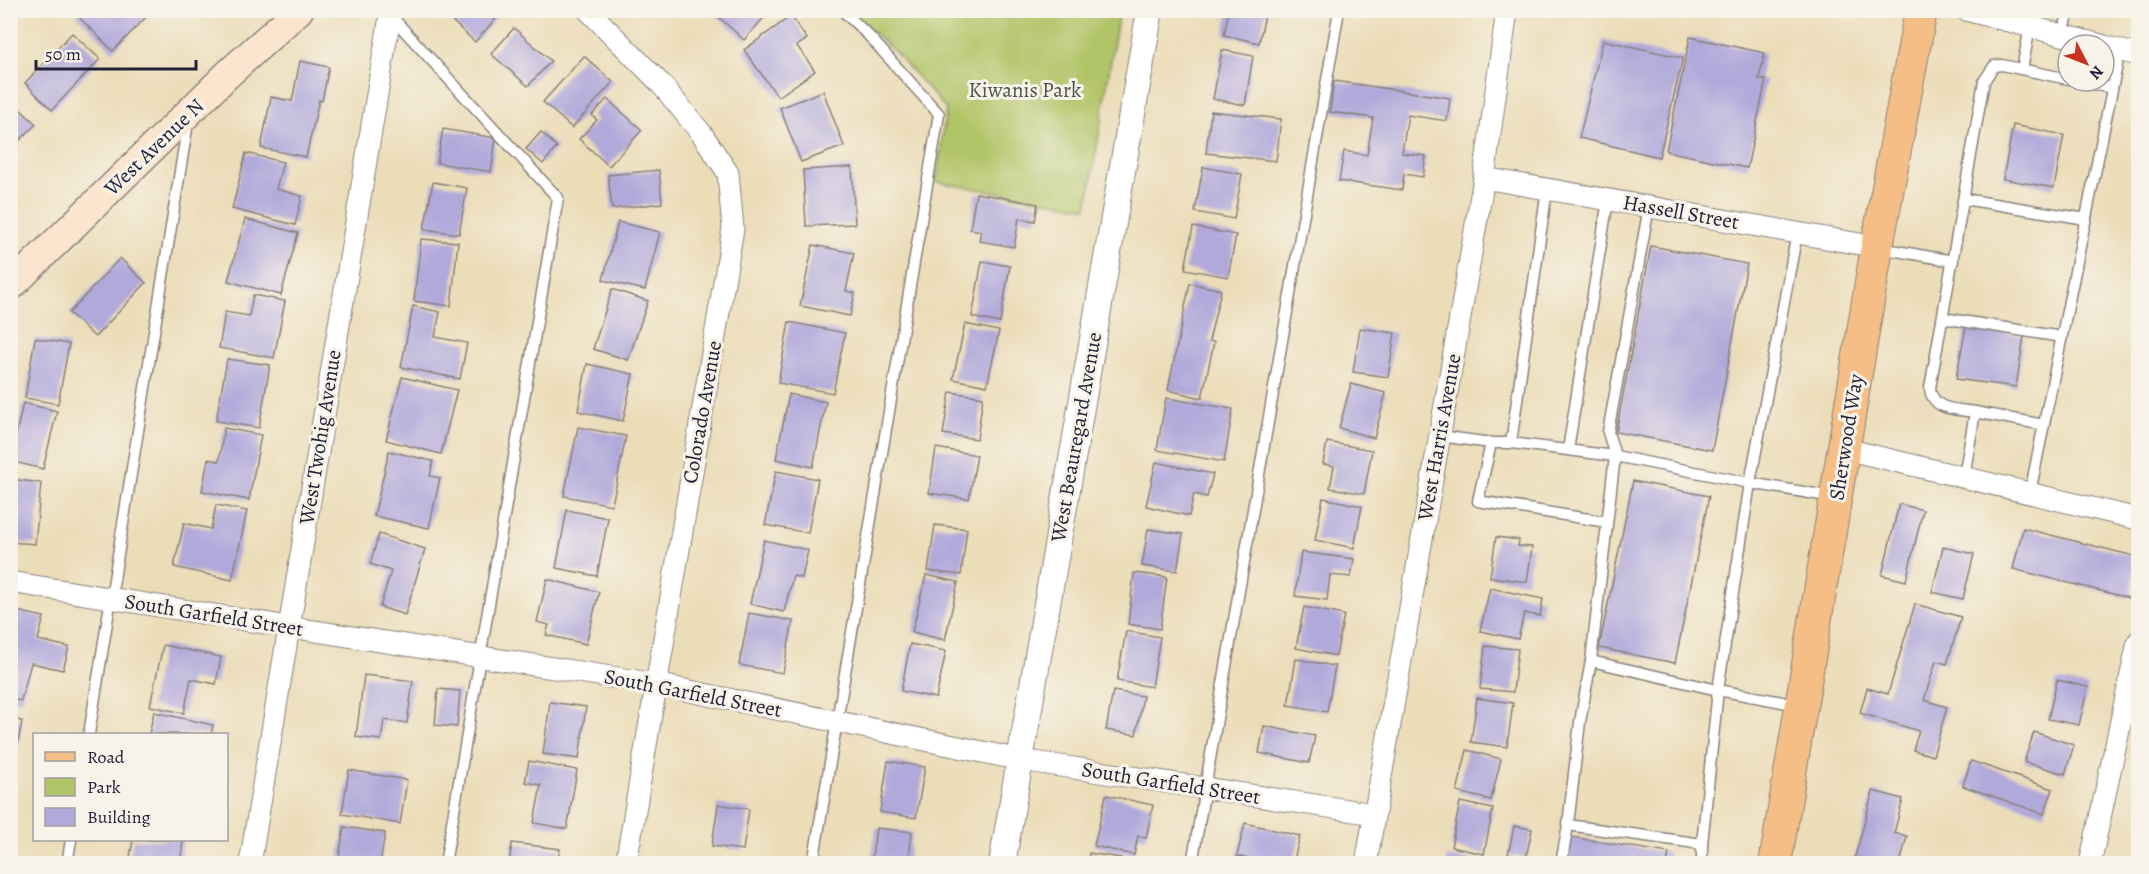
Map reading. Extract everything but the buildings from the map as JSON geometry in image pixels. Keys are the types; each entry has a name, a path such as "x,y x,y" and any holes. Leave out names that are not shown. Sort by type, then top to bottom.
{"main road":[{"name":"West Avenue N","path":"10,287 299,10"},
{"name":"Sherwood Way","path":"1775,864 1877,247 1921,10"}],"street":[{"name":"Colorado Avenue","path":"588,10 661,84 702,134 728,173 733,229 626,864"},
{"name":"West Beauregard Avenue","path":"1002,864 1150,10"},
{"name":"West Harris Avenue","path":"1366,864 1484,178 1507,10"},
{"path":"1966,10 2056,33"},
{"name":"West Twohig Avenue","path":"250,864 391,13"},
{"name":"Hassell Street","path":"1484,178 1877,247"},
{"path":"1845,449 2139,519"},
{"name":"South Garfield Street","path":"10,582 656,684 1021,760 1374,814"},
{"path":"2090,864 2139,642"}],"lane":[{"path":"813,864 939,114 868,34 842,10"},
{"path":"1192,864 1339,10"},
{"path":"2063,33 2069,10"},
{"path":"391,13 558,198 445,864"},
{"path":"2022,69 2030,27"},
{"path":"2044,425 1939,405 1931,394 1930,388 1987,73 1994,66 2002,65 2056,76"},
{"path":"2030,494 2111,93"},
{"path":"89,733 189,113"},
{"path":"1511,443 1547,189"},
{"path":"1964,199 2086,219"},
{"path":"1568,450 1608,200"},
{"path":"1561,864 1580,723 1591,661 1615,456 1608,432 1649,207"},
{"path":"1702,864 1702,844 1718,690 1750,483 1797,233"},
{"path":"1877,247 1953,261"},
{"path":"1943,318 2062,337"},
{"path":"1964,477 1975,412"},
{"path":"1440,436 1615,456 1750,483 1837,497"},
{"path":"1491,443 1478,501 1607,522"},
{"path":"1591,661 1718,690 1802,706"},
{"path":"1568,825 1702,844"},
{"path":"67,864 71,841"}],"green space":[{"name":"Kiwanis Park","path":"850,11 1119,11 1087,208 936,182 946,109 895,52"}]}
